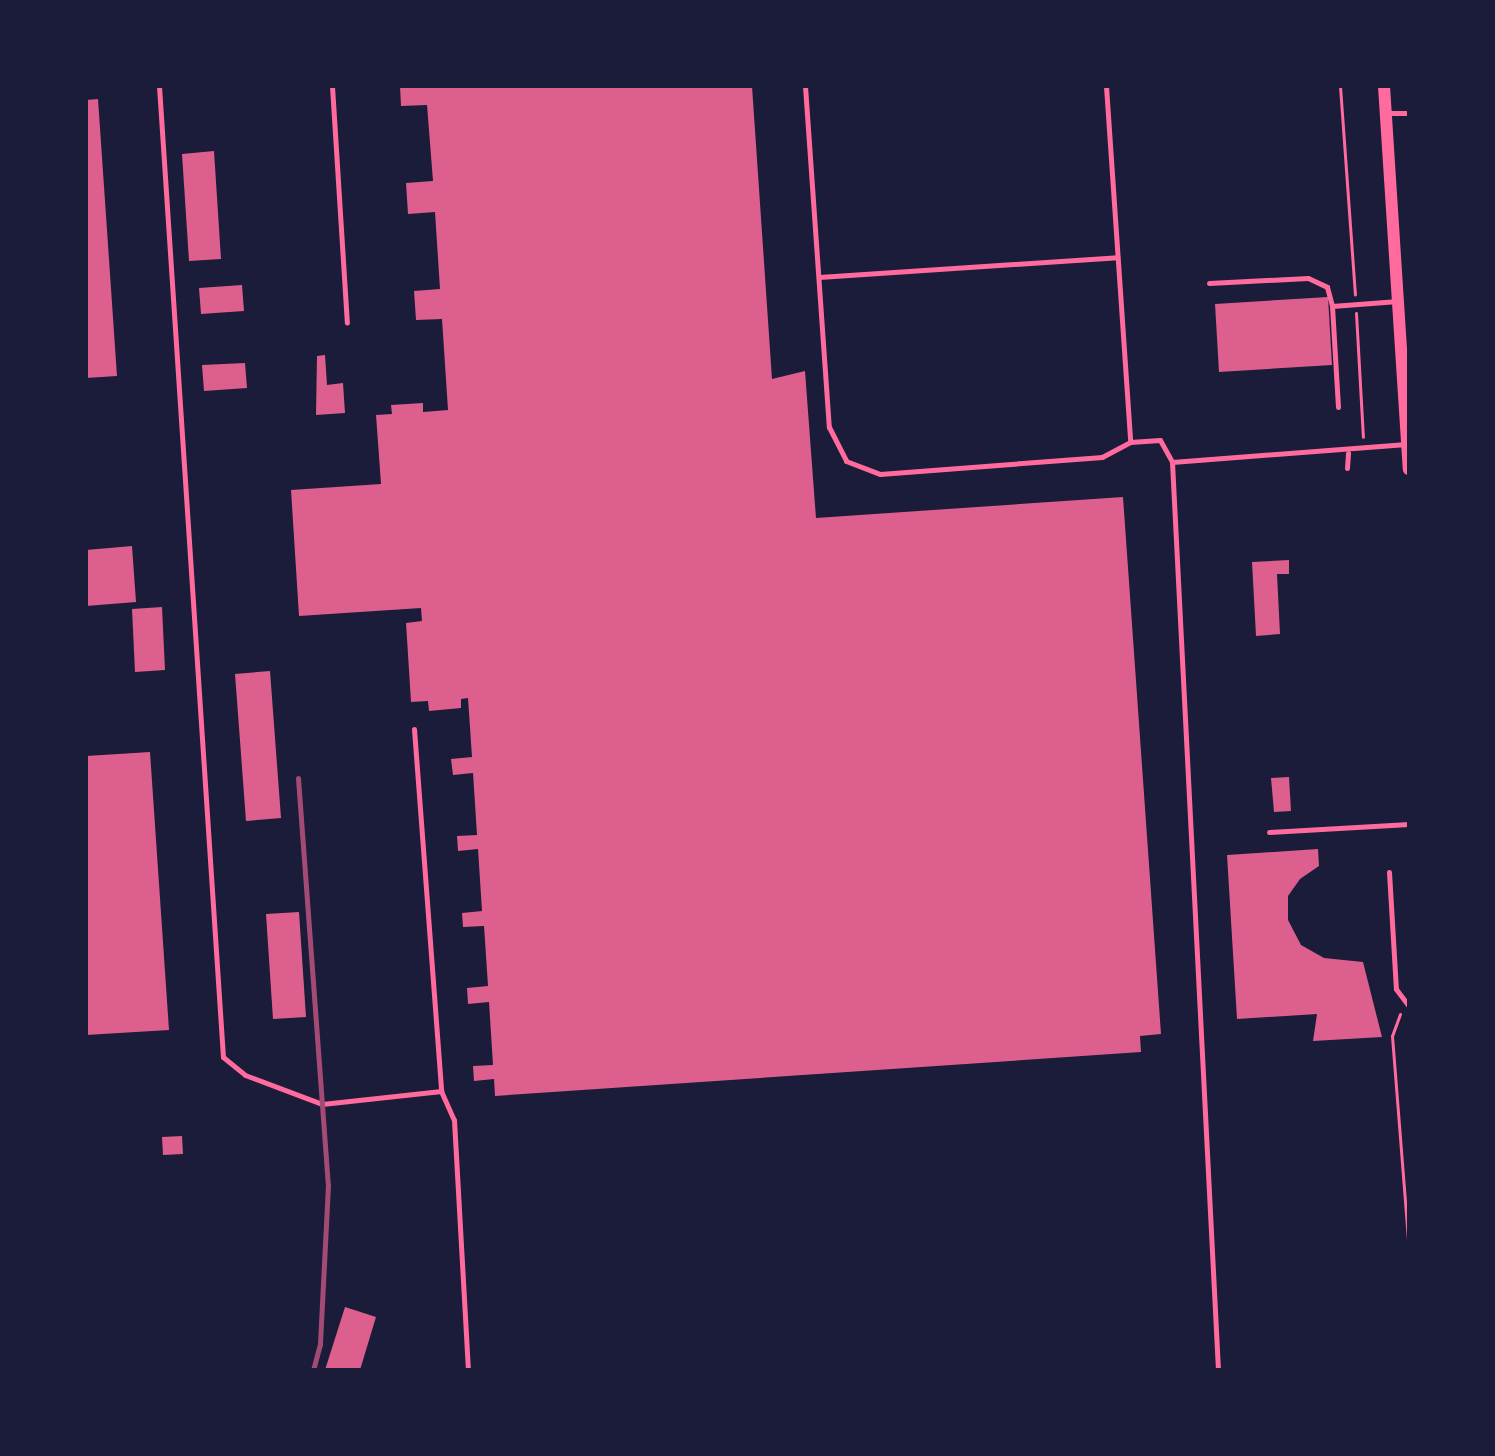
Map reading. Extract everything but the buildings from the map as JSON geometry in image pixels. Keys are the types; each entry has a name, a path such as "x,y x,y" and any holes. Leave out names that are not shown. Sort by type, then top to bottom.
{"street":[{"path":"1384,86 1409,469"}],"lane":[{"path":"159,86 223,1057 245,1075 322,1104 441,1091"},
{"path":"332,86 347,323"},
{"path":"805,86 829,427 846,461 862,470 880,474 1102,457 1130,442 1160,440 1172,462 1218,1370"},
{"path":"1106,86 1130,442"},
{"path":"1386,113 1409,113"},
{"path":"819,277 1117,257"},
{"path":"1209,283 1308,278 1327,287 1332,306 1338,407"},
{"path":"1332,306 1399,301"},
{"path":"1172,462 1348,453 1408,444"},
{"path":"1347,468 1348,453"},
{"path":"414,729 441,1091 454,1120 468,1370"},
{"path":"1269,832 1409,824"},
{"path":"1389,872 1396,989 1407,1004"}],"path":[{"path":"1340,86 1364,450"},
{"path":"1407,1004 1392,1036 1409,1253"}],"railway":[{"path":"298,778 328,1185 320,1344 313,1370"}]}
